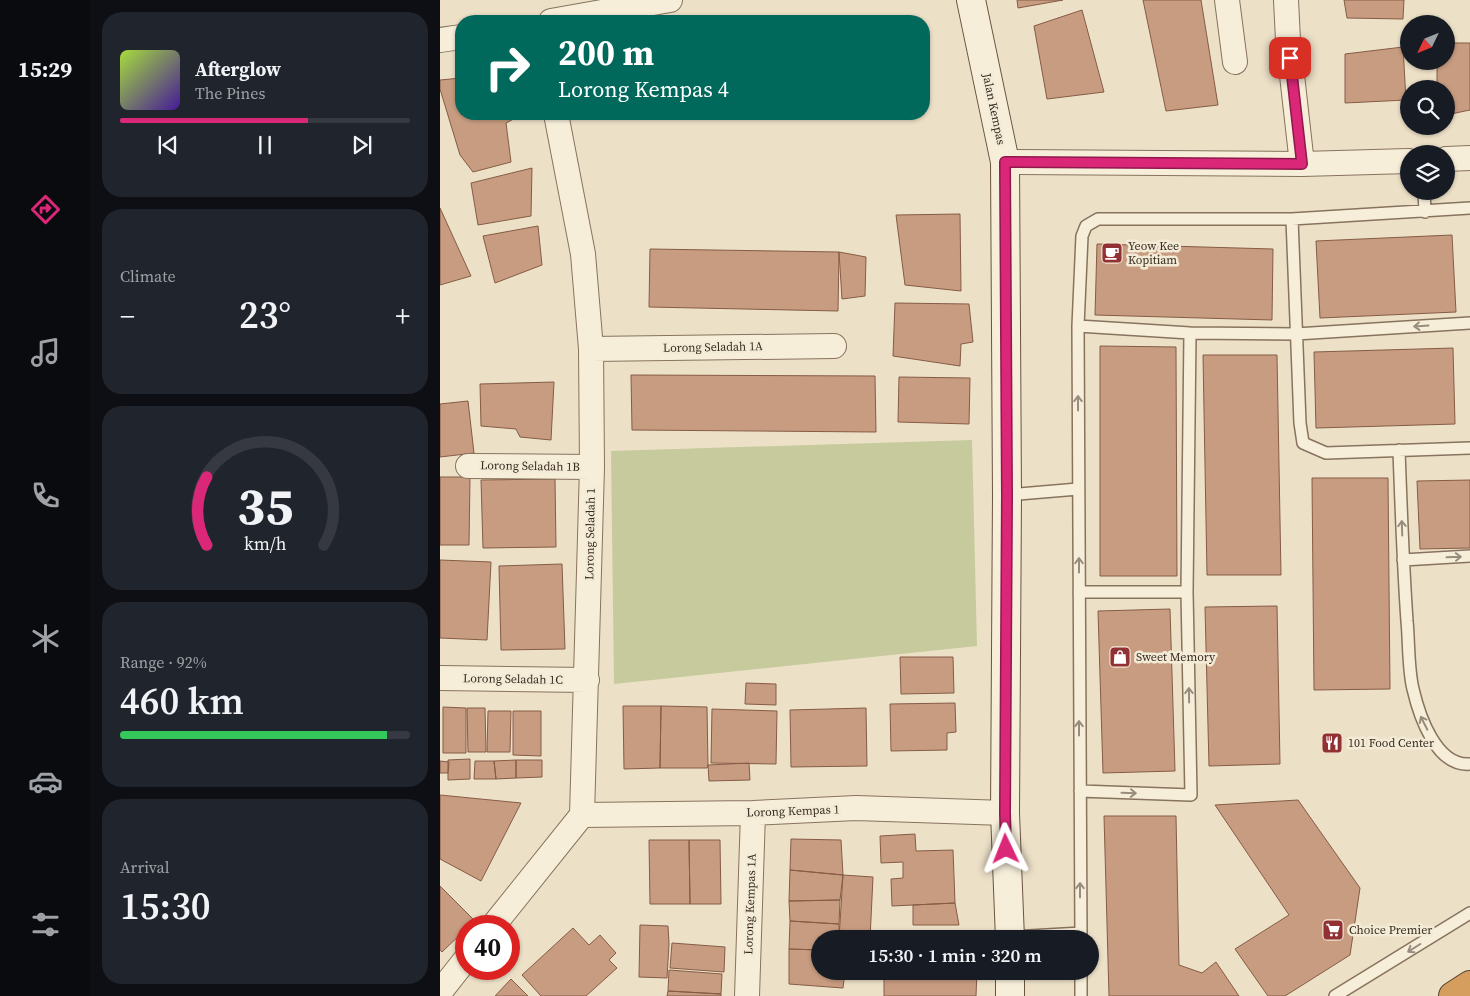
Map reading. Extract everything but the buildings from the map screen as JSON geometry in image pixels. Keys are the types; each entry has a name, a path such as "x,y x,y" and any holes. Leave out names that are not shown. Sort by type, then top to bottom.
{"highway":[{"path":"1453,996 1470,985"}],"street":[{"path":"585,15 670,0"},
{"name":"Jalan Kempas","path":"971,0 1005,162 1007,495 1005,813 1010,930"},
{"path":"1227,0 1235,62"},
{"path":"1286,0 1288,40 1302,164"},
{"path":"440,40 455,38"},
{"name":"Lorong Seladah 1","path":"557,120 583,254 591,349 592,467 582,816"},
{"path":"1455,159 1470,158"},
{"path":"1005,162 1302,164 1400,161"},
{"name":"Lorong Seladah 1A","path":"591,349 834,346"},
{"name":"Lorong Seladah 1B","path":"468,466 592,467"},
{"name":"Lorong Seladah 1C","path":"440,678 587,680"},
{"name":"Lorong Kempas 1","path":"582,816 753,813 856,808 1005,813"},
{"name":"Lorong Kempas 1A","path":"747,996 753,813"},
{"path":"502,915 582,816"},
{"path":"440,992 455,973"},
{"path":"1010,980 1010,996"}],"lane":[{"path":"1424,200 1425,212"},
{"path":"1081,930 1078,326 1082,236 1086,226 1098,219 1292,219 1470,208"},
{"path":"1292,219 1300,423 1303,443 1326,453 1470,448"},
{"path":"1078,326 1190,333 1296,334 1470,323"},
{"path":"1080,791 1191,795 1187,592 1190,333"},
{"path":"1399,450 1403,560 1412,686 1420,715 1436,746 1452,762 1470,764"},
{"path":"1007,495 1078,489"},
{"path":"1403,560 1470,556"},
{"path":"1079,592 1187,592"},
{"path":"1335,996 1470,913"},
{"path":"1081,980 1081,996"}],"green space":[{"path":"972,440 977,646 614,684 611,451"}],"place":[{"name":"Yeow Kee Kopitiam","path":"1112,253"},
{"name":"Sweet Memory","path":"1120,657"},
{"name":"101 Food Center","path":"1332,743"},
{"name":"Choice Premier","path":"1333,930"}],"route":[{"path":"1006,849 1007,495 1005,162 1302,164 1290,58"}]}
